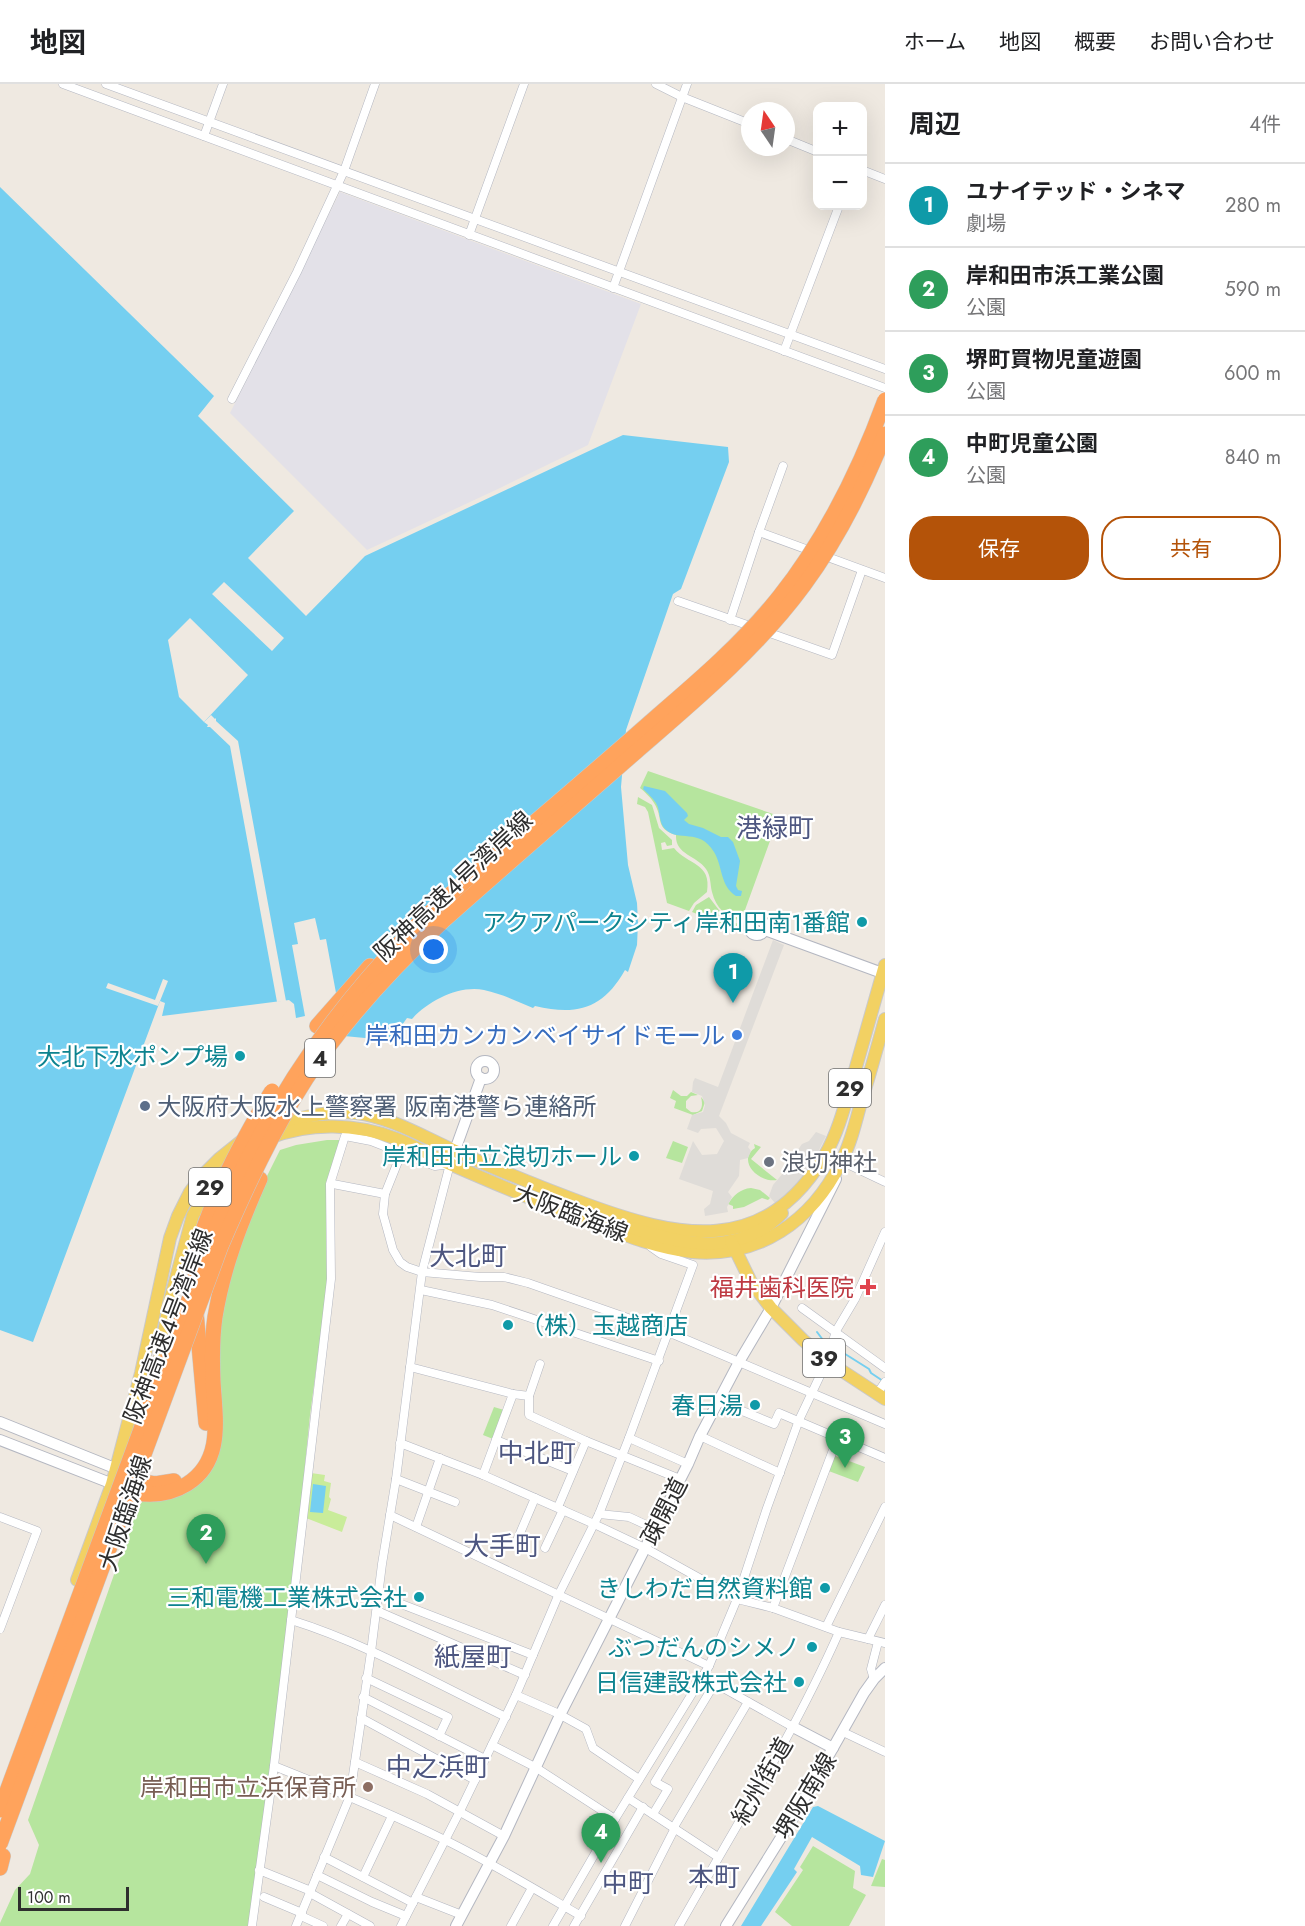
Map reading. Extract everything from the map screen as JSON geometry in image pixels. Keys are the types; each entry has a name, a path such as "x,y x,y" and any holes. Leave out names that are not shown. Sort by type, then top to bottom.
{"highway":[{"name":"阪神高速4号湾岸線","path":"0,1810 191,1291 240,1172 279,1099 343,1006 410,932 703,676 757,623 796,575 829,524 856,471 885,400"},
{"name":"阪神高速4号湾岸線","path":"2,1853 221,1246 273,1134 307,1078 337,1036 384,979 435,928 688,707 762,635 804,585 839,531 858,496 885,434"},
{"name":"4","path":"137,1487 175,1480 193,1468 204,1449 207,1428 195,1269 199,1242 211,1209 239,1149 292,1060 317,1026 368,968 410,932"},
{"name":"4","path":"137,1487 155,1495 182,1488 203,1471 214,1448 216,1418 213,1337 223,1279 233,1243 295,1108 337,1036"}],"main road":[{"name":"大阪臨海線","path":"0,1792 112,1484 141,1373 170,1238 189,1192 236,1143 275,1124 333,1113 357,1113 380,1119 517,1178 621,1217 673,1230 692,1232 733,1228 767,1215 791,1199 812,1177 826,1154 845,1106 884,971"},
{"name":"大阪臨海線","path":"2,1853 137,1487 145,1454 169,1305 192,1215 214,1182 252,1144 278,1134 330,1126 347,1126 398,1139 450,1164 563,1212 639,1240 692,1252 711,1252 733,1246 756,1245 771,1239 799,1218 824,1190 842,1162 885,1019"},
{"path":"621,1217 625,1225 669,1239 733,1246 770,1224 781,1214 791,1199"},
{"name":"39","path":"733,1246 751,1282 771,1308 803,1340 827,1361 883,1390"}],"street":[{"path":"63,84 885,388"},
{"path":"101,98 106,84 885,369"},
{"path":"204,136 223,84"},
{"path":"232,399 297,272 344,171 375,84"},
{"path":"469,235 524,84"},
{"path":"656,84 741,120"},
{"path":"613,288 687,84"},
{"path":"795,143 813,150"},
{"path":"867,172 885,179"},
{"path":"784,351 837,210"},
{"path":"730,620 783,466"},
{"path":"759,532 885,578"},
{"path":"678,601 832,655 862,570"},
{"path":"765,930 884,971"},
{"path":"296,1926 350,1796 396,1479 422,1272 454,1150 481,1078"},
{"path":"252,1926 274,1766 331,1279 330,1184 345,1136 371,1142 435,1166 450,1164"},
{"path":"401,1154 385,1194 383,1214 395,1257 407,1267 422,1272 504,1277 528,1283 668,1332 885,1424"},
{"path":"826,1154 885,1182"},
{"name":"疎開道","path":"456,1926 504,1836 560,1715 688,1464 700,1436 771,1308 838,1175 842,1162"},
{"path":"333,1184 385,1194"},
{"path":"553,1926 639,1779 709,1666 737,1599 766,1508 799,1420 827,1361 836,1331 855,1299 885,1232"},
{"path":"400,1926 506,1717 558,1596 594,1524 659,1361 693,1265 661,1254 639,1240"},
{"path":"421,1290 492,1305 659,1361"},
{"path":"802,1308 885,1368"},
{"path":"540,1364 529,1396 529,1415 680,1479"},
{"path":"410,1367 513,1394 529,1396"},
{"path":"483,1475 513,1394"},
{"path":"718,1401 774,1424 779,1413 885,1458"},
{"path":"0,1422 116,1468 137,1487"},
{"path":"700,1436 780,1473"},
{"path":"773,1608 838,1437"},
{"path":"629,1438 688,1464"},
{"path":"0,1440 112,1484 137,1487"},
{"path":"496,1440 573,1471"},
{"path":"545,1548 586,1441"},
{"path":"400,1443 561,1508 645,1548 737,1599 773,1608 839,1632 882,1643 871,1669 874,1679"},
{"path":"416,1527 440,1458"},
{"path":"396,1479 454,1502"},
{"path":"515,1545 535,1497"},
{"path":"826,1627 885,1507"},
{"path":"598,1514 629,1517 655,1529"},
{"path":"390,1515 709,1666"},
{"path":"0,1517 37,1531 0,1629"},
{"path":"378,1595 533,1655"},
{"path":"868,1639 885,1605"},
{"path":"377,1611 525,1675"},
{"path":"291,1620 321,1629 506,1717"},
{"name":"紀州街道","path":"679,1926 793,1727 818,1680 839,1632"},
{"name":"堺阪南線","path":"726,1926 795,1815 874,1679 885,1668"},
{"path":"702,1676 833,1748"},
{"path":"366,1678 448,1717 439,1736"},
{"path":"653,1814 668,1789 655,1782 715,1683"},
{"path":"516,1695 586,1729 593,1748 639,1779"},
{"path":"363,1697 485,1759"},
{"path":"625,1926 674,1828 748,1702"},
{"path":"361,1718 475,1780"},
{"path":"843,1732 885,1752"},
{"path":"492,1745 536,1767 615,1819"},
{"path":"355,1762 428,1794 504,1836"},
{"path":"274,1766 350,1796 444,1840 489,1863 580,1916"},
{"path":"628,1798 718,1857"},
{"path":"574,1926 643,1807"},
{"path":"363,1877 392,1816"},
{"path":"324,1857 415,1900 462,1915"},
{"path":"259,1870 310,1892 370,1926"},
{"path":"317,1875 406,1916"},
{"path":"511,1926 532,1888"},
{"path":"264,1897 323,1926"},
{"path":"341,1926 348,1914"}],"shaded area":[{"path":"340,192 641,304 588,445 367,550 230,413"},
{"path":"773,940 784,945 719,1116 731,1133 750,1143 748,1147 751,1151 748,1158 740,1160 739,1176 728,1192 732,1197 727,1207 728,1212 705,1216 704,1209 710,1204 713,1191 679,1179 693,1141 702,1155 717,1154 724,1141 716,1128 701,1129 698,1133 687,1129 692,1115 703,1112 705,1105 702,1096 692,1092 693,1082 695,1078 718,1087"},
{"path":"816,1132 826,1136 811,1166 792,1189 775,1203 769,1196 773,1185 790,1165 802,1144 809,1141"}],"green space":[{"path":"648,771 779,816 741,921 726,914 719,907 714,898 706,869 682,851 676,835 662,826 657,808 640,788"},
{"path":"638,797 652,805 659,828 672,840 672,845 667,846 665,842 661,843 662,850 674,848 679,854 702,869 706,875 707,892 694,903 689,911 667,903 648,812 645,807 637,804"},
{"path":"709,897 725,918 740,925 738,930 692,912 696,905"},
{"path":"673,1090 681,1096 687,1096 691,1092 698,1095 691,1096 686,1101 686,1108 691,1112 700,1110 701,1097 705,1102 702,1111 693,1115 674,1108 676,1101 670,1098"},
{"path":"327,1140 342,1140 327,1184 327,1287 310,1415 288,1633 249,1926 0,1926 15,1890 30,1874 39,1845 28,1820 137,1509 142,1502 182,1495 197,1486 208,1473 219,1453 223,1417 218,1344 231,1269 261,1188 280,1150"},
{"path":"673,1141 688,1147 682,1163 666,1158"},
{"path":"754,1144 761,1147 751,1159 777,1180 763,1178 752,1170 748,1158 755,1148"},
{"path":"751,1188 760,1190 770,1198 768,1200 762,1198 744,1207 733,1209 733,1206 728,1204 738,1193"},
{"path":"494,1407 504,1410 493,1439 483,1435"},
{"path":"833,1455 865,1467 858,1482 826,1470"},
{"path":"311,1473 325,1475 324,1481 331,1483 328,1510 347,1517 342,1532 306,1518"},
{"path":"813,1846 855,1871 853,1888 866,1895 849,1926 792,1926 775,1912 803,1870 800,1867"},
{"path":"882,1859 885,1860 885,1887 871,1886"}],"water":[{"path":"0,187 214,396 198,416 294,511 248,558 306,616 365,556 623,435 728,447 729,462 681,589 673,594 626,730 621,787 628,865 637,903 638,923 637,945 628,972 625,970 617,983 598,1001 576,1009 550,1009 535,1006 533,1008 484,990 464,990 454,992 426,1006 412,1019 407,1018 397,1032 386,1040 344,1036 326,939 320,940 315,918 294,923 298,944 292,945 305,1016 296,1018 294,1004 289,1000 162,1016 165,1003 160,1001 33,1342 0,1330","holes":["224,582 284,638 272,651 212,594","190,618 248,675 204,722 179,697 168,640"]},
{"path":"644,786 665,791 687,813 688,816 684,820 689,824 721,837 728,837 733,842 740,861 736,886 742,891 741,896 736,896 727,887 717,858 708,844 696,837 676,835 665,829 661,823 658,806 643,789"},
{"path":"313,1484 326,1486 323,1513 310,1512"},
{"path":"818,1806 885,1841 873,1877 861,1875 860,1866 812,1837 794,1869 797,1872 761,1926 741,1926 813,1807"}],"pier":[{"path":"211,715 238,741 286,1001 277,1002 230,746 210,727 207,727 208,725 204,722"},
{"path":"163,979 168,981 158,1006 106,988 108,983 155,1000"}],"waterway":[{"path":"817,1332 823,1340 829,1343"},
{"path":"834,1347 869,1369 883,1381"}],"place":[{"name":"アクアパークシティ岸和田南1番館","path":"862,922"},
{"name":"ユナイテッド・シネマ","path":"733,1003"},
{"name":"岸和田カンカンベイサイドモール","path":"737,1035"},
{"name":"大北下水ポンプ場","path":"240,1056"},
{"name":"大阪府大阪水上警察署 阪南港警ら連絡所","path":"145,1106"},
{"name":"岸和田市立浪切ホール","path":"634,1156"},
{"name":"浪切神社","path":"769,1162"},
{"name":"福井歯科医院","path":"868,1287"},
{"name":"（株）玉越商店","path":"508,1325"},
{"name":"春日湯","path":"755,1405"},
{"name":"堺町買物児童遊園","path":"845,1468"},
{"name":"岸和田市浜工業公園","path":"206,1564"},
{"name":"きしわだ自然資料館","path":"825,1588"},
{"name":"三和電機工業株式会社","path":"419,1597"},
{"name":"ぶつだんのシメノ","path":"812,1647"},
{"name":"日信建設株式会社","path":"799,1682"},
{"name":"岸和田市立浜保育所","path":"368,1787"},
{"name":"中町児童公園","path":"601,1863"}],"district":[{"name":"港緑町","path":"775,828"},
{"name":"大北町","path":"468,1256"},
{"name":"中北町","path":"537,1453"},
{"name":"大手町","path":"502,1546"},
{"name":"紙屋町","path":"473,1657"},
{"name":"中之浜町","path":"438,1767"},
{"name":"本町","path":"714,1877"},
{"name":"中町","path":"628,1883"}]}
